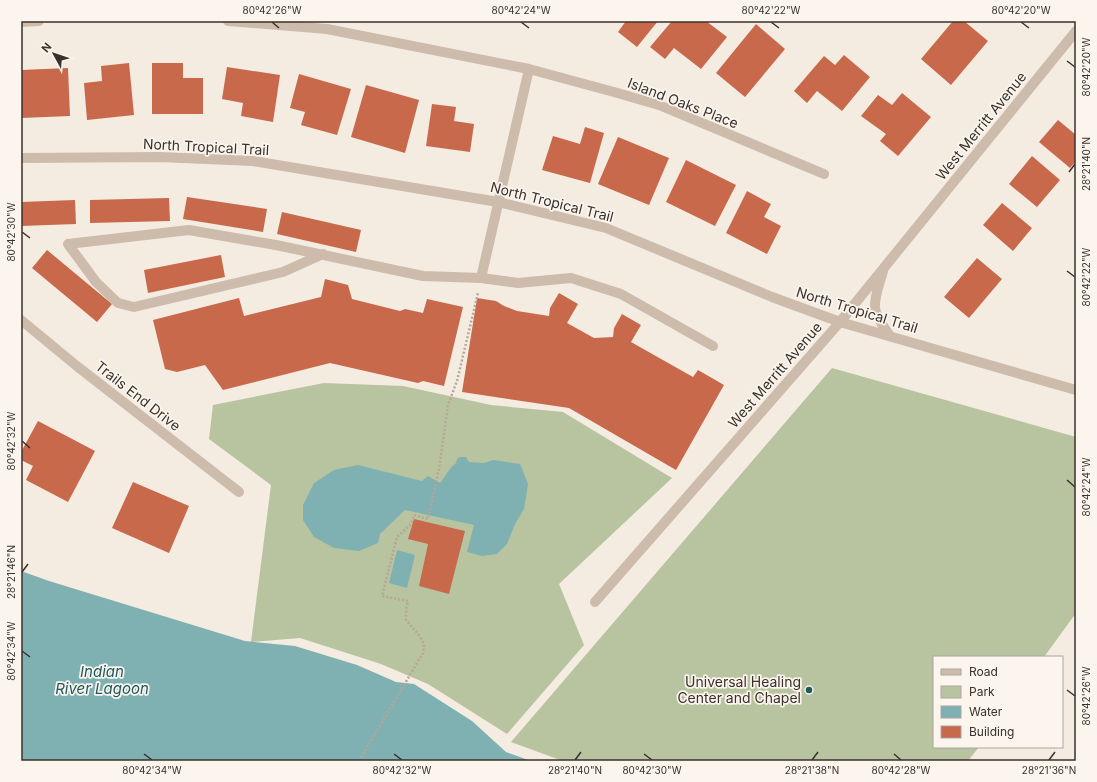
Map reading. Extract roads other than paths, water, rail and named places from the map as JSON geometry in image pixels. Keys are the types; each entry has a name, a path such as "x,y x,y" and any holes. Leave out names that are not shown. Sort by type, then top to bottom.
{"street":[{"path":"21,22 40,21"},
{"name":"Island Oaks Place","path":"228,21 328,25 529,69 659,105 824,174"},
{"name":"West Merritt Avenue","path":"595,602 840,322 1076,31"},
{"path":"481,278 529,69"},
{"name":"North Tropical Trail","path":"21,158 160,156 253,161 498,202 606,228 772,297 840,322 1076,390"},
{"path":"323,254 283,272 134,307 118,303 96,282 68,244 189,230 323,254 423,276 481,278 518,283 571,278 621,294 713,346"},
{"path":"885,266 877,294 875,309 879,319 890,336"},
{"name":"Trails End Drive","path":"21,320 78,367 239,492"}],"water":[{"path":"460,457 466,457 469,462 484,463 493,460 520,464 528,484 524,509 515,524 507,544 497,554 482,556 467,552 474,525 405,510 380,534 378,543 359,551 334,548 314,537 303,520 303,505 314,483 334,470 358,465 422,481 428,476 440,483"},
{"path":"397,550 415,555 407,588 389,583"},
{"name":"Indian River Lagoon","path":"21,571 245,641 295,646 357,665 396,682 414,684 472,721 506,752 531,761 21,761"}],"place":[{"name":"Universal Healing Center and Chapel","path":"809,690"}]}
